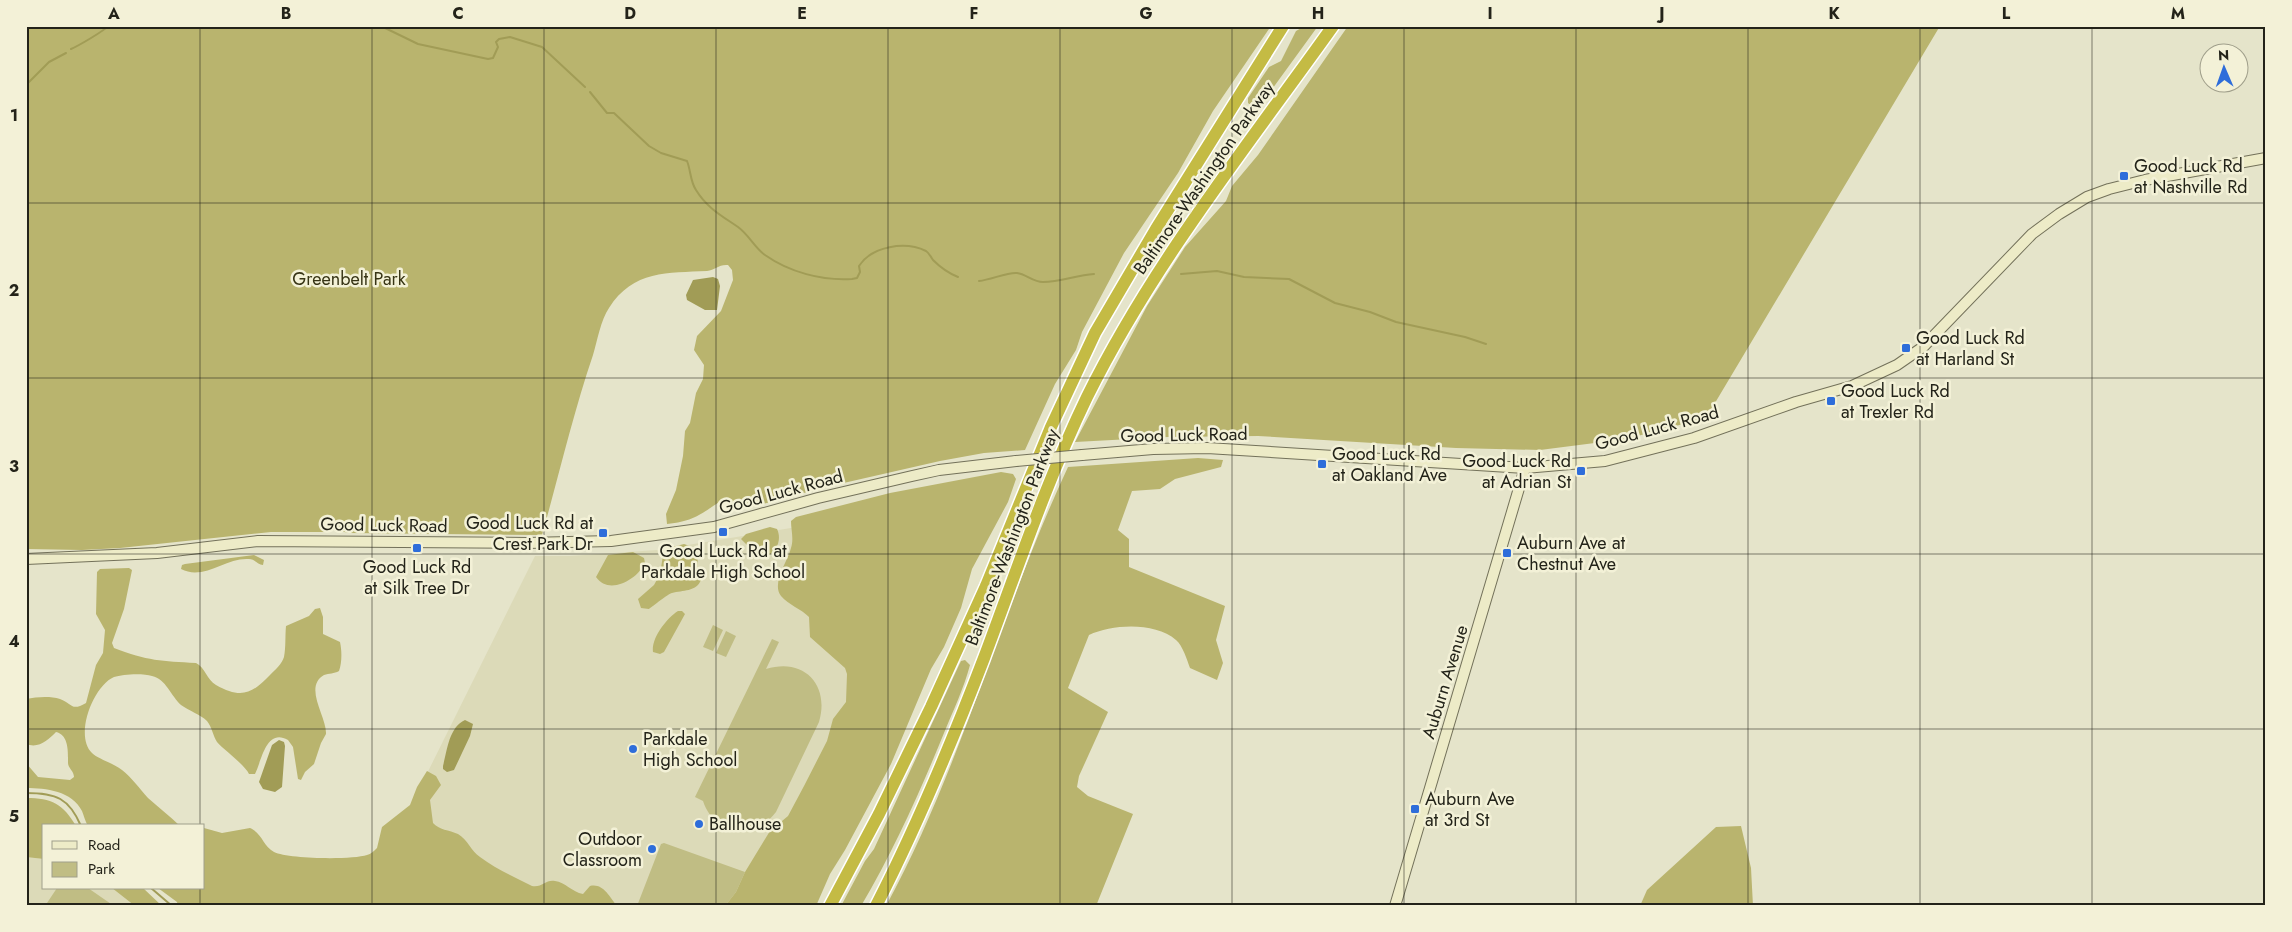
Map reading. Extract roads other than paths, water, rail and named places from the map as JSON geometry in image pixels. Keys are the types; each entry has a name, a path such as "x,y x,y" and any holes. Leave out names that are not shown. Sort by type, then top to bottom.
{"highway":[{"name":"Baltimore-Washington Parkway","path":"830,906 931,707 986,586 1054,420 1095,333 1156,229 1283,26"},
{"name":"Baltimore-Washington Parkway","path":"876,906 912,831 956,729 1048,484 1087,397 1138,304 1177,243 1333,26"}],"main road":[{"name":"Good Luck Road","path":"26,559 157,553 258,541 559,543 627,539 682,533 730,524 818,498 939,470 1154,449 1206,448 1525,468 1605,461 1689,439 1863,382 1897,365 1923,347 2019,246 2046,223 2087,197 2126,184 2266,158"},
{"name":"Auburn Avenue","path":"1394,906 1525,468"}],"waterway":[{"path":"71,49 108,26"},
{"path":"381,26 418,44 488,59 493,58 498,47 496,42 499,39 510,37 542,47 585,87"},
{"path":"26,85 49,62 66,53"},
{"path":"590,92 607,113 614,113 649,146 661,153 687,161 694,187 705,202 742,230 761,252 774,261 795,271 818,277 852,279 857,278 860,272 859,266 872,254 890,247 908,246 926,251 942,268 958,277"},
{"path":"1181,274 1217,271 1244,277 1289,279 1335,303 1370,312 1396,322 1465,337 1486,344"},
{"path":"979,281 1013,273 1043,282 1094,274"},
{"path":"26,793 46,794 60,799 72,809 80,824"},
{"path":"153,890 172,906"}],"place":[{"name":"Good Luck Rd at Nashville Rd","path":"2124,176"},
{"name":"Good Luck Rd at Harland St","path":"1906,348"},
{"name":"Good Luck Rd at Trexler Rd","path":"1831,401"},
{"name":"Good Luck Rd at Oakland Ave","path":"1322,464"},
{"name":"Good Luck Rd at Adrian St","path":"1581,471"},
{"name":"Good Luck Rd at Parkdale High School","path":"723,532"},
{"name":"Good Luck Rd at Crest Park Dr","path":"603,533"},
{"name":"Good Luck Rd at Silk Tree Dr","path":"417,548"},
{"name":"Auburn Ave at Chestnut Ave","path":"1507,553"},
{"name":"Parkdale High School","path":"633,749"},
{"name":"Auburn Ave at 3rd St","path":"1415,809"},
{"name":"Ballhouse","path":"699,824"},
{"name":"Outdoor Classroom","path":"652,849"}],"park label":[{"name":"Greenbelt Park","path":"349,279"}]}
